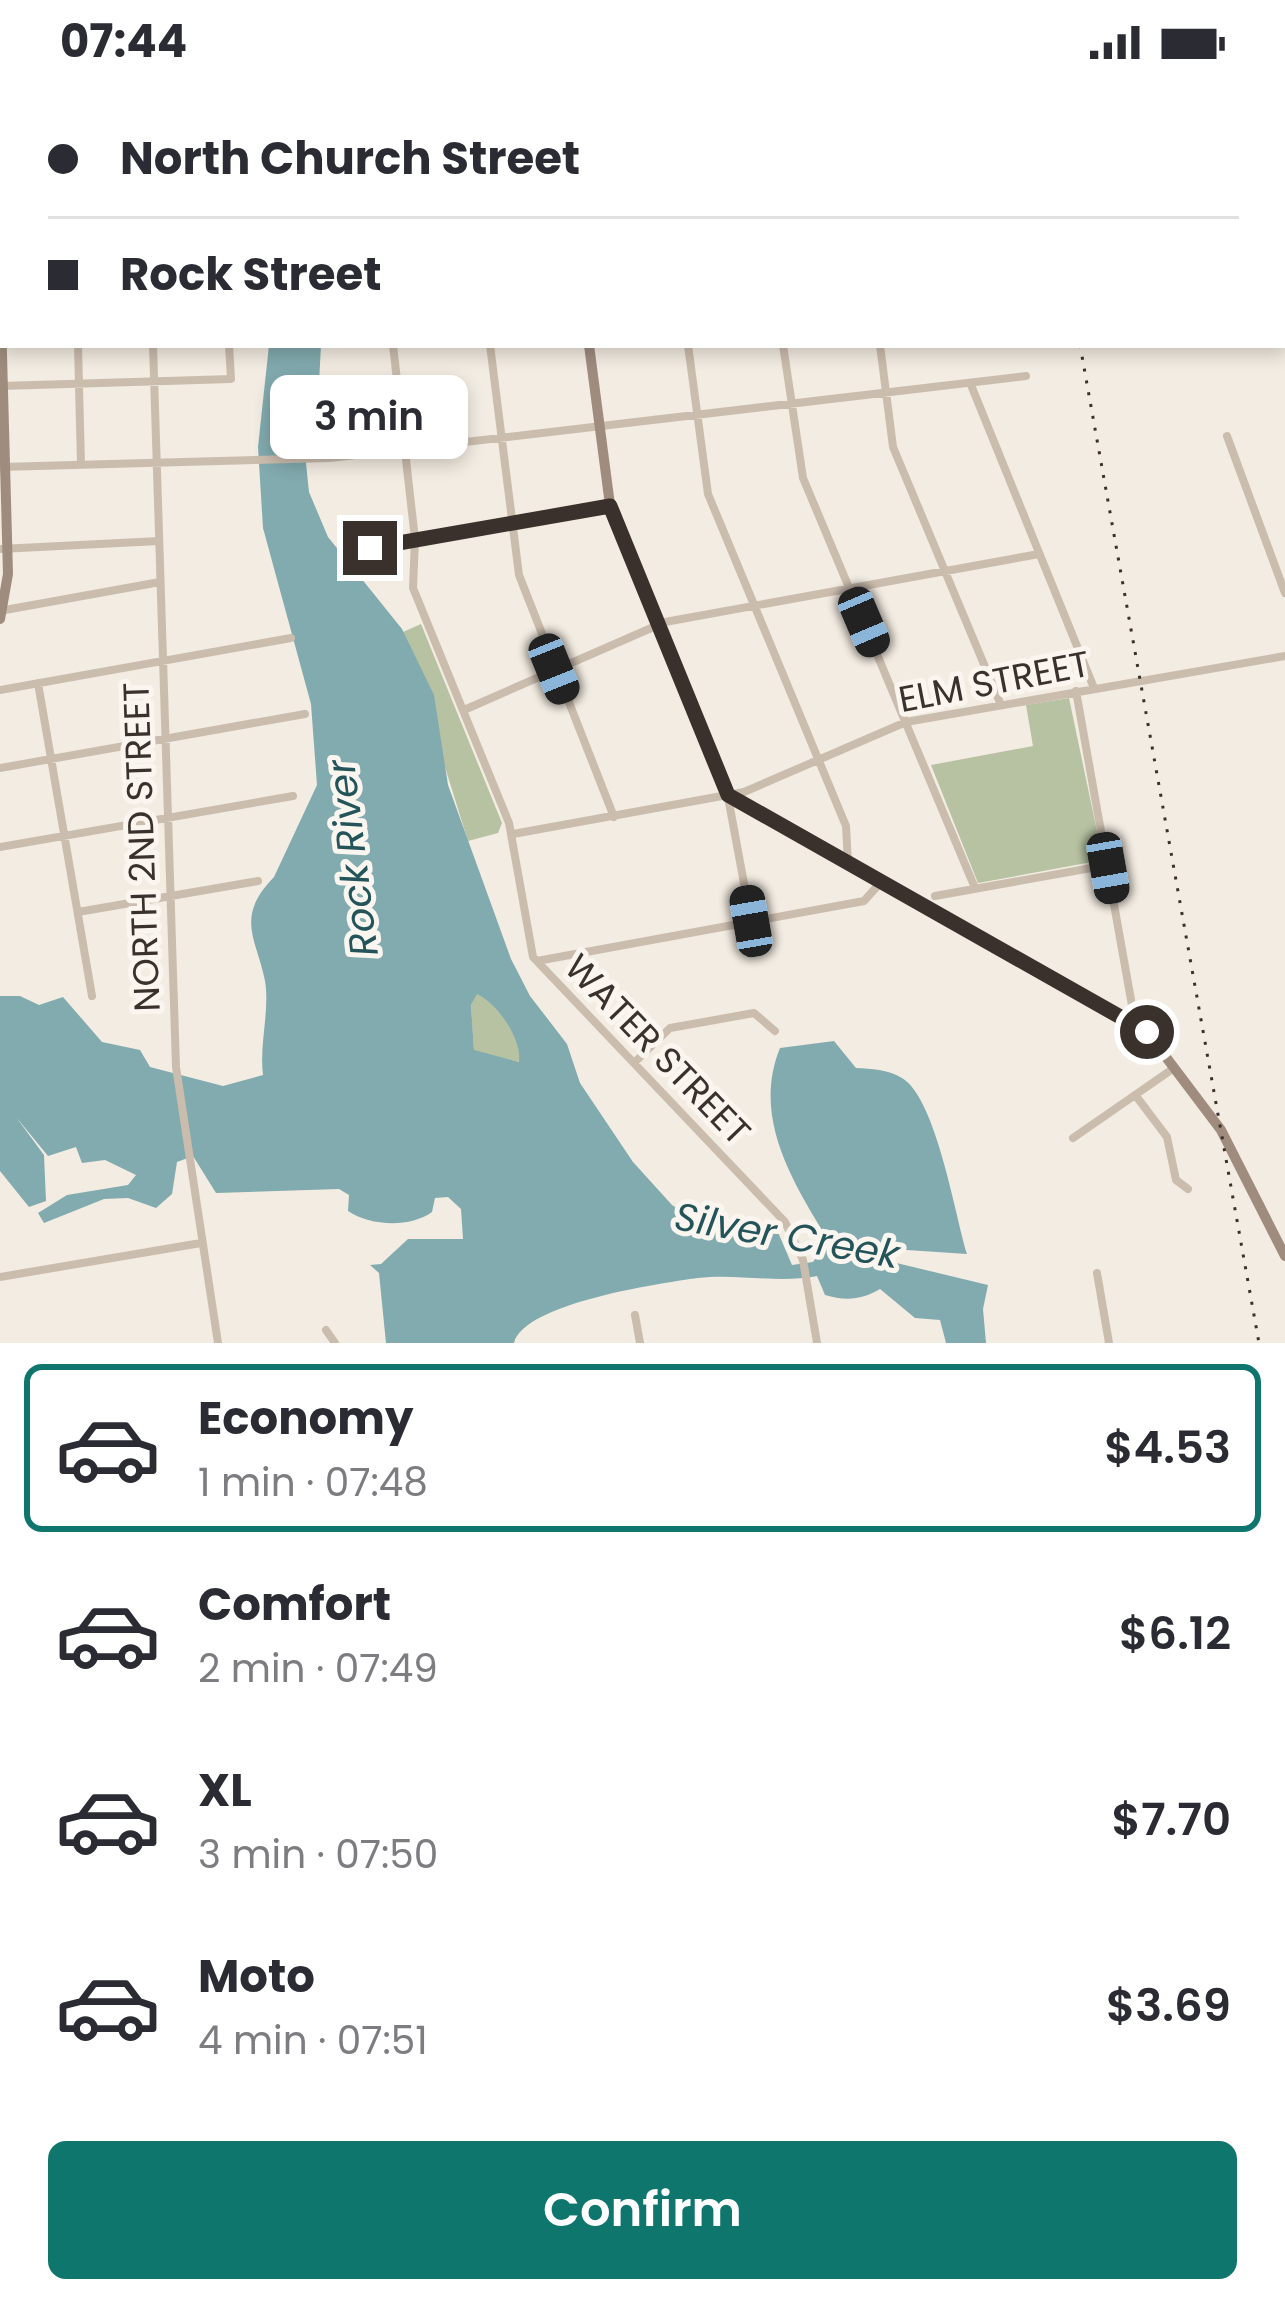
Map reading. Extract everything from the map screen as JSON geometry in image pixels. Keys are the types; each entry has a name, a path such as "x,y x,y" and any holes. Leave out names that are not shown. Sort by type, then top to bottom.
{"main road":[{"path":"2,348 2,613"},
{"path":"589,348 610,506 728,795 1147,1032 1221,1130 1285,1256"}],"street":[{"path":"78,348 81,464"},
{"name":"NORTH 2ND STREET","path":"153,348 176,1067 218,1343"},
{"path":"2,386 231,379 230,348"},
{"name":"WATER STREET","path":"393,348 416,539 412,588 512,835 536,962 776,1211 802,1260 817,1343"},
{"path":"490,348 520,575 614,817"},
{"path":"688,348 708,494 848,834 848,863"},
{"path":"783,348 788,405 803,478 975,889"},
{"path":"880,348 893,447 1001,706"},
{"path":"2,467 405,450 1026,376"},
{"path":"971,385 1094,688"},
{"path":"1227,436 1285,593"},
{"path":"370,548 610,506"},
{"path":"4,549 159,542"},
{"path":"464,710 658,625 1040,554"},
{"path":"2,613 160,582"},
{"path":"0,690 291,638"},
{"name":"ELM STREET","path":"512,835 728,795 906,722 1285,656"},
{"path":"38,683 92,996"},
{"path":"1076,692 1130,1021"},
{"path":"0,768 305,714"},
{"path":"728,795 751,921"},
{"path":"0,847 292,796"},
{"path":"935,896 1108,865"},
{"path":"78,912 258,881"},
{"path":"536,962 864,902 881,882"},
{"path":"634,1064 670,1028 754,1013 775,1031"},
{"path":"1073,1138 1175,1067"},
{"path":"1136,1096 1167,1137 1176,1180 1188,1190"},
{"path":"0,1277 201,1243"},
{"path":"1097,1273 1109,1343"},
{"path":"635,1315 640,1343"},
{"path":"326,1330 335,1343"}],"green space":[{"path":"421,624 502,823 498,833 468,841 403,632"},
{"path":"1069,698 1103,860 978,883 931,765 1033,746 1026,705"},
{"path":"477,993 507,1023 520,1062 474,1051 471,1005"}],"water":[{"name":"Rock River","path":"269,348 321,348 317,422 302,425 309,492 328,537 402,629 434,695 448,785 511,959 530,996 567,1044 580,1083 633,1162 672,1205 707,1227 741,1234 765,1221 774,1223 792,1265 813,1262 828,1240 790,1172 773,1124 773,1074 780,1048 834,1041 856,1068 902,1078 925,1108 934,1132 967,1254 862,1247 859,1254 988,1285 983,1309 986,1343 946,1343 940,1320 915,1318 880,1289 853,1298 825,1295 817,1276 713,1277 626,1290 542,1317 523,1329 514,1343 386,1343 379,1273 370,1265 381,1264 408,1239 463,1239 461,1209 448,1197 435,1198 432,1212 423,1217 402,1223 378,1222 348,1211 349,1195 339,1189 216,1193 193,1156 177,1162 172,1194 156,1208 128,1198 104,1199 44,1223 38,1213 67,1195 128,1185 136,1175 105,1160 82,1163 76,1147 48,1156 16,1117 44,1155 46,1201 29,1207 0,1171 0,996 20,996 39,1005 63,997 102,1042 140,1050 150,1067 223,1086 263,1075 266,992 251,917 317,785 311,704 263,528 258,447","holes":["477,994 513,1033 519,1062 474,1050 471,1005"]}],"railway":[{"path":"1081,348 1259,1343"}],"route":[{"path":"370,548 610,506 728,795 1147,1032"}],"water label":[{"name":"Silver Creek","path":"787,1235"}]}
